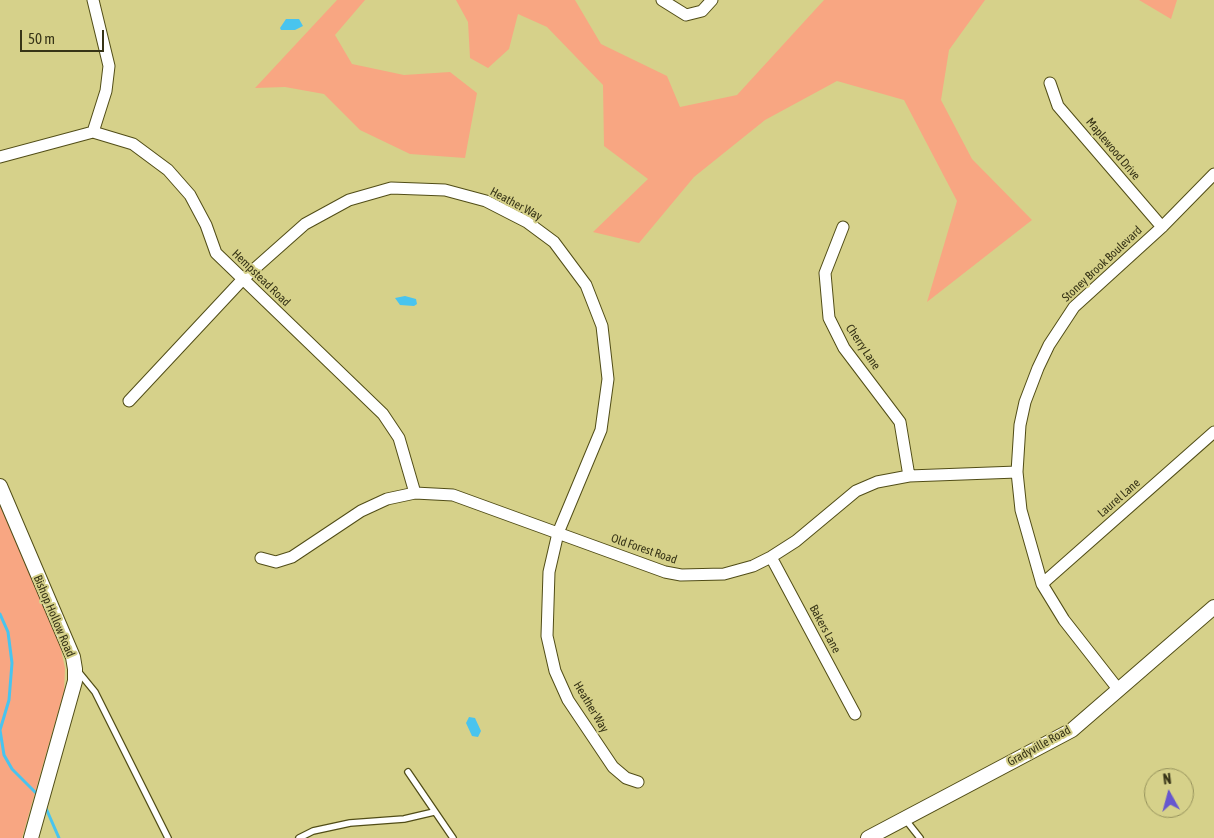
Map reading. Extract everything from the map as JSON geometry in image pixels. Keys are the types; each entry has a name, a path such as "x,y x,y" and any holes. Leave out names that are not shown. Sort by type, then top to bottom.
{"street":[{"path":"0,157 93,132 106,91 110,66 93,0"},
{"path":"662,0 686,15 702,11 712,0"},
{"name":"Maplewood Drive","path":"1050,83 1058,106 1162,227"},
{"name":"Hempstead Road","path":"93,132 132,144 168,170 190,195 206,225 216,253 382,414 399,438 415,493"},
{"name":"Stoney Brook Boulevard","path":"1118,690 1064,620 1042,584 1021,510 1017,472 1020,425 1025,402 1051,341 1074,306 1162,227 1214,174"},
{"name":"Heather Way","path":"129,401 242,279 305,224 349,200 391,188 445,190 486,202 527,222 554,242 586,285 602,326 608,378 601,430 558,533 549,572 547,636 555,671 568,700 613,767 626,778 638,782"},
{"name":"Cherry Lane","path":"843,226 825,273 830,318 844,348 900,422 909,476"},
{"name":"Laurel Lane","path":"1042,584 1214,432"},
{"name":"Old Forest Road","path":"261,558 276,562 292,557 361,511 387,498 415,493 454,495 643,566 681,576 737,572 771,558 796,541 856,491 877,482 909,476 1017,472"},
{"name":"Bishop Hollow Road","path":"0,486 76,668 75,680 30,838"},
{"name":"Bakers Lane","path":"771,558 855,714"},
{"name":"Gradyville Road","path":"868,838 1072,730 1214,607"}],"lane":[{"path":"76,668 95,692 168,838"},
{"path":"408,772 453,838"},
{"path":"299,838 313,831 350,823 404,819 434,812"},
{"path":"905,819 920,838"}],"shaded area":[{"path":"337,0 365,0 335,35 352,64 404,75 450,72 477,93 465,158 410,154 360,130 324,94 285,87 255,88"},
{"path":"456,0 575,0 601,44 667,76 680,107 737,95 824,0 985,0 949,50 941,100 972,159 1032,220 927,302 957,201 904,100 837,81 765,120 694,177 639,243 593,232 648,179 604,146 603,85 547,27 518,14 509,49 488,68 470,58 468,22"},
{"path":"1139,0 1177,0 1171,19"},
{"path":"0,504 60,645 65,668 64,691 22,838 0,838"}],"water":[{"path":"286,19 299,19 303,26 295,30 281,30 280,28"},
{"path":"405,296 416,299 417,304 414,306 400,305 395,298"},
{"path":"469,717 475,718 481,731 478,737 472,736 466,723"}],"waterway":[{"path":"0,614 8,632 12,663 9,700 0,730 4,755 12,769 38,795"},
{"path":"45,806 59,838"}]}
